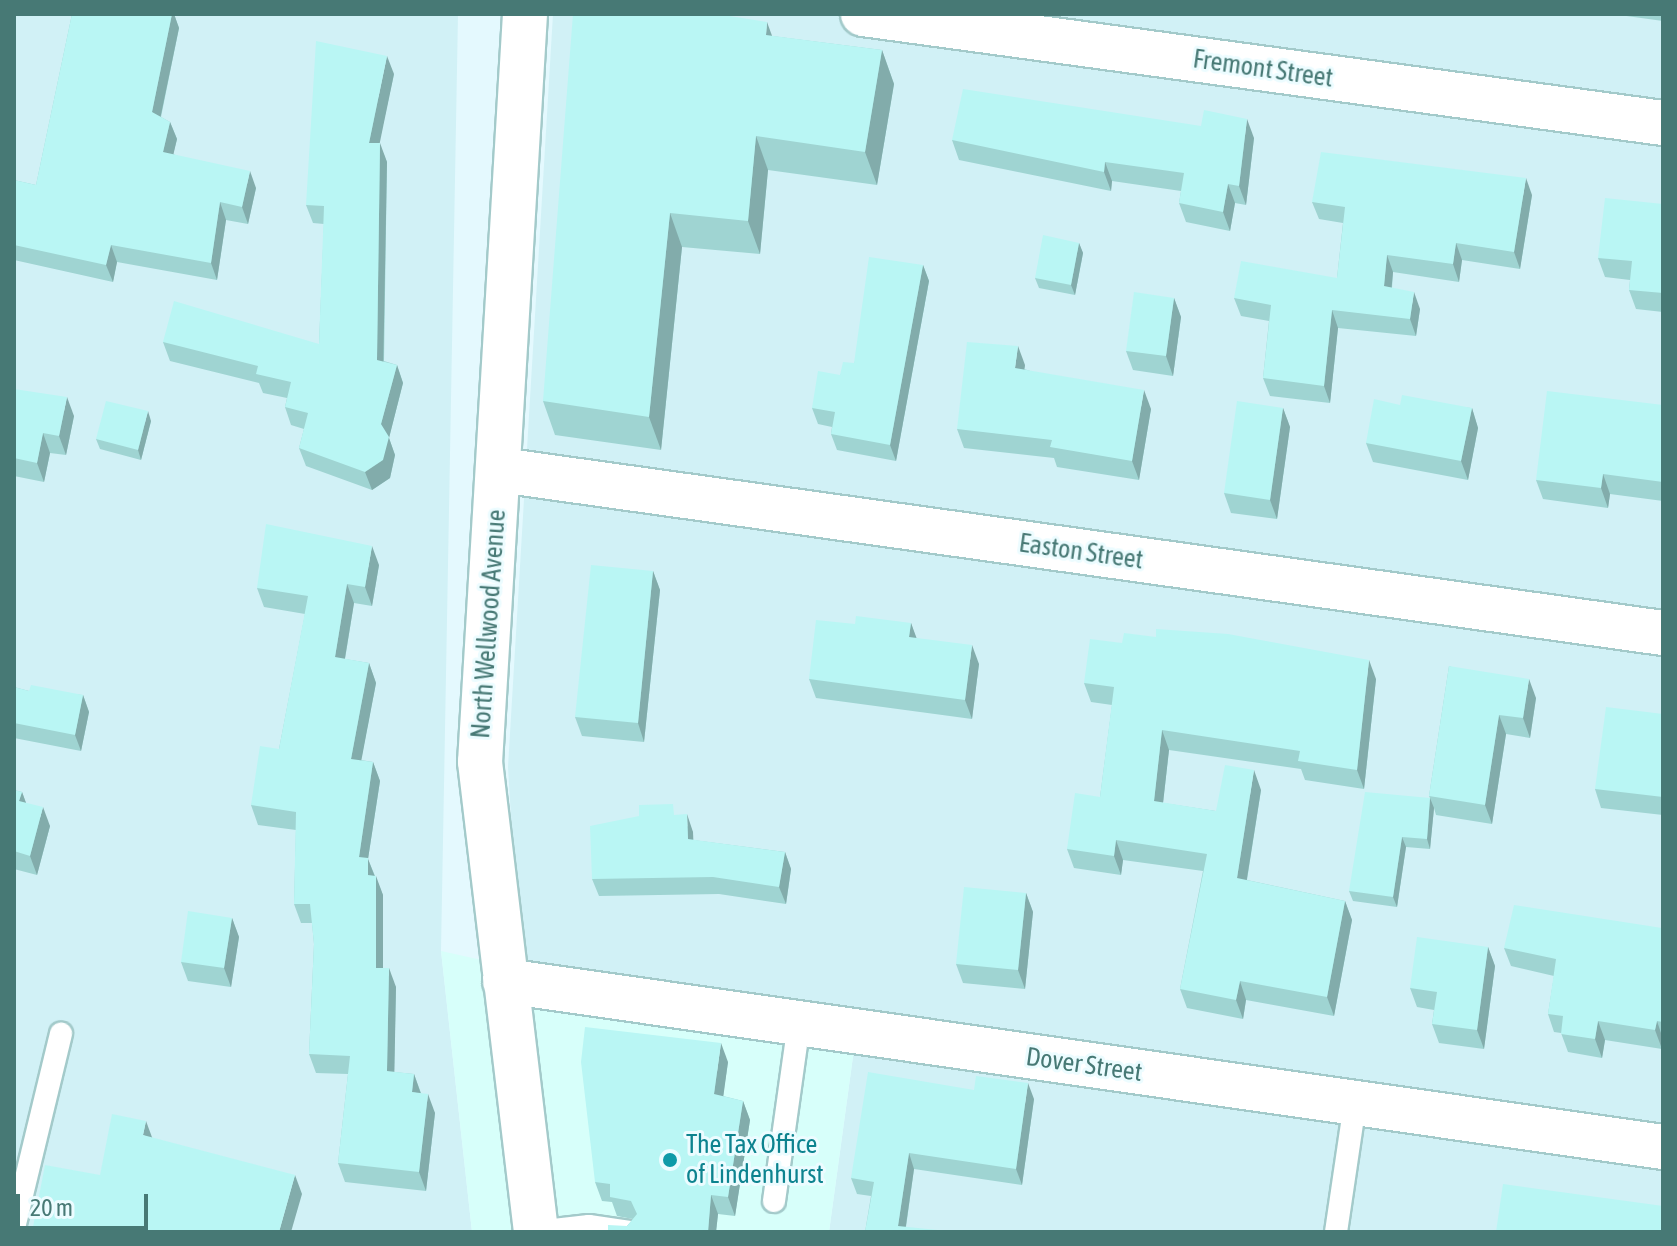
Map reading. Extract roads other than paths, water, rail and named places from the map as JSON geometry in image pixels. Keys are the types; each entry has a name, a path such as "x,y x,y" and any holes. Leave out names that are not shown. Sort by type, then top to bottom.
{"street":[{"name":"North Wellwood Avenue","path":"525,14 500,470 480,762 536,1232"},
{"name":"Fremont Street","path":"863,14 1663,123"},
{"name":"Easton Street","path":"500,470 1663,633"},
{"name":"Dover Street","path":"505,981 1663,1147"}],"lane":[{"path":"774,1201 799,1024"},
{"path":"14,1228 61,1034"},
{"path":"1336,1232 1355,1104"},
{"path":"536,1232 589,1226 630,1232"}],"place":[{"name":"The Tax Office of Lindenhurst","path":"670,1160"}]}
